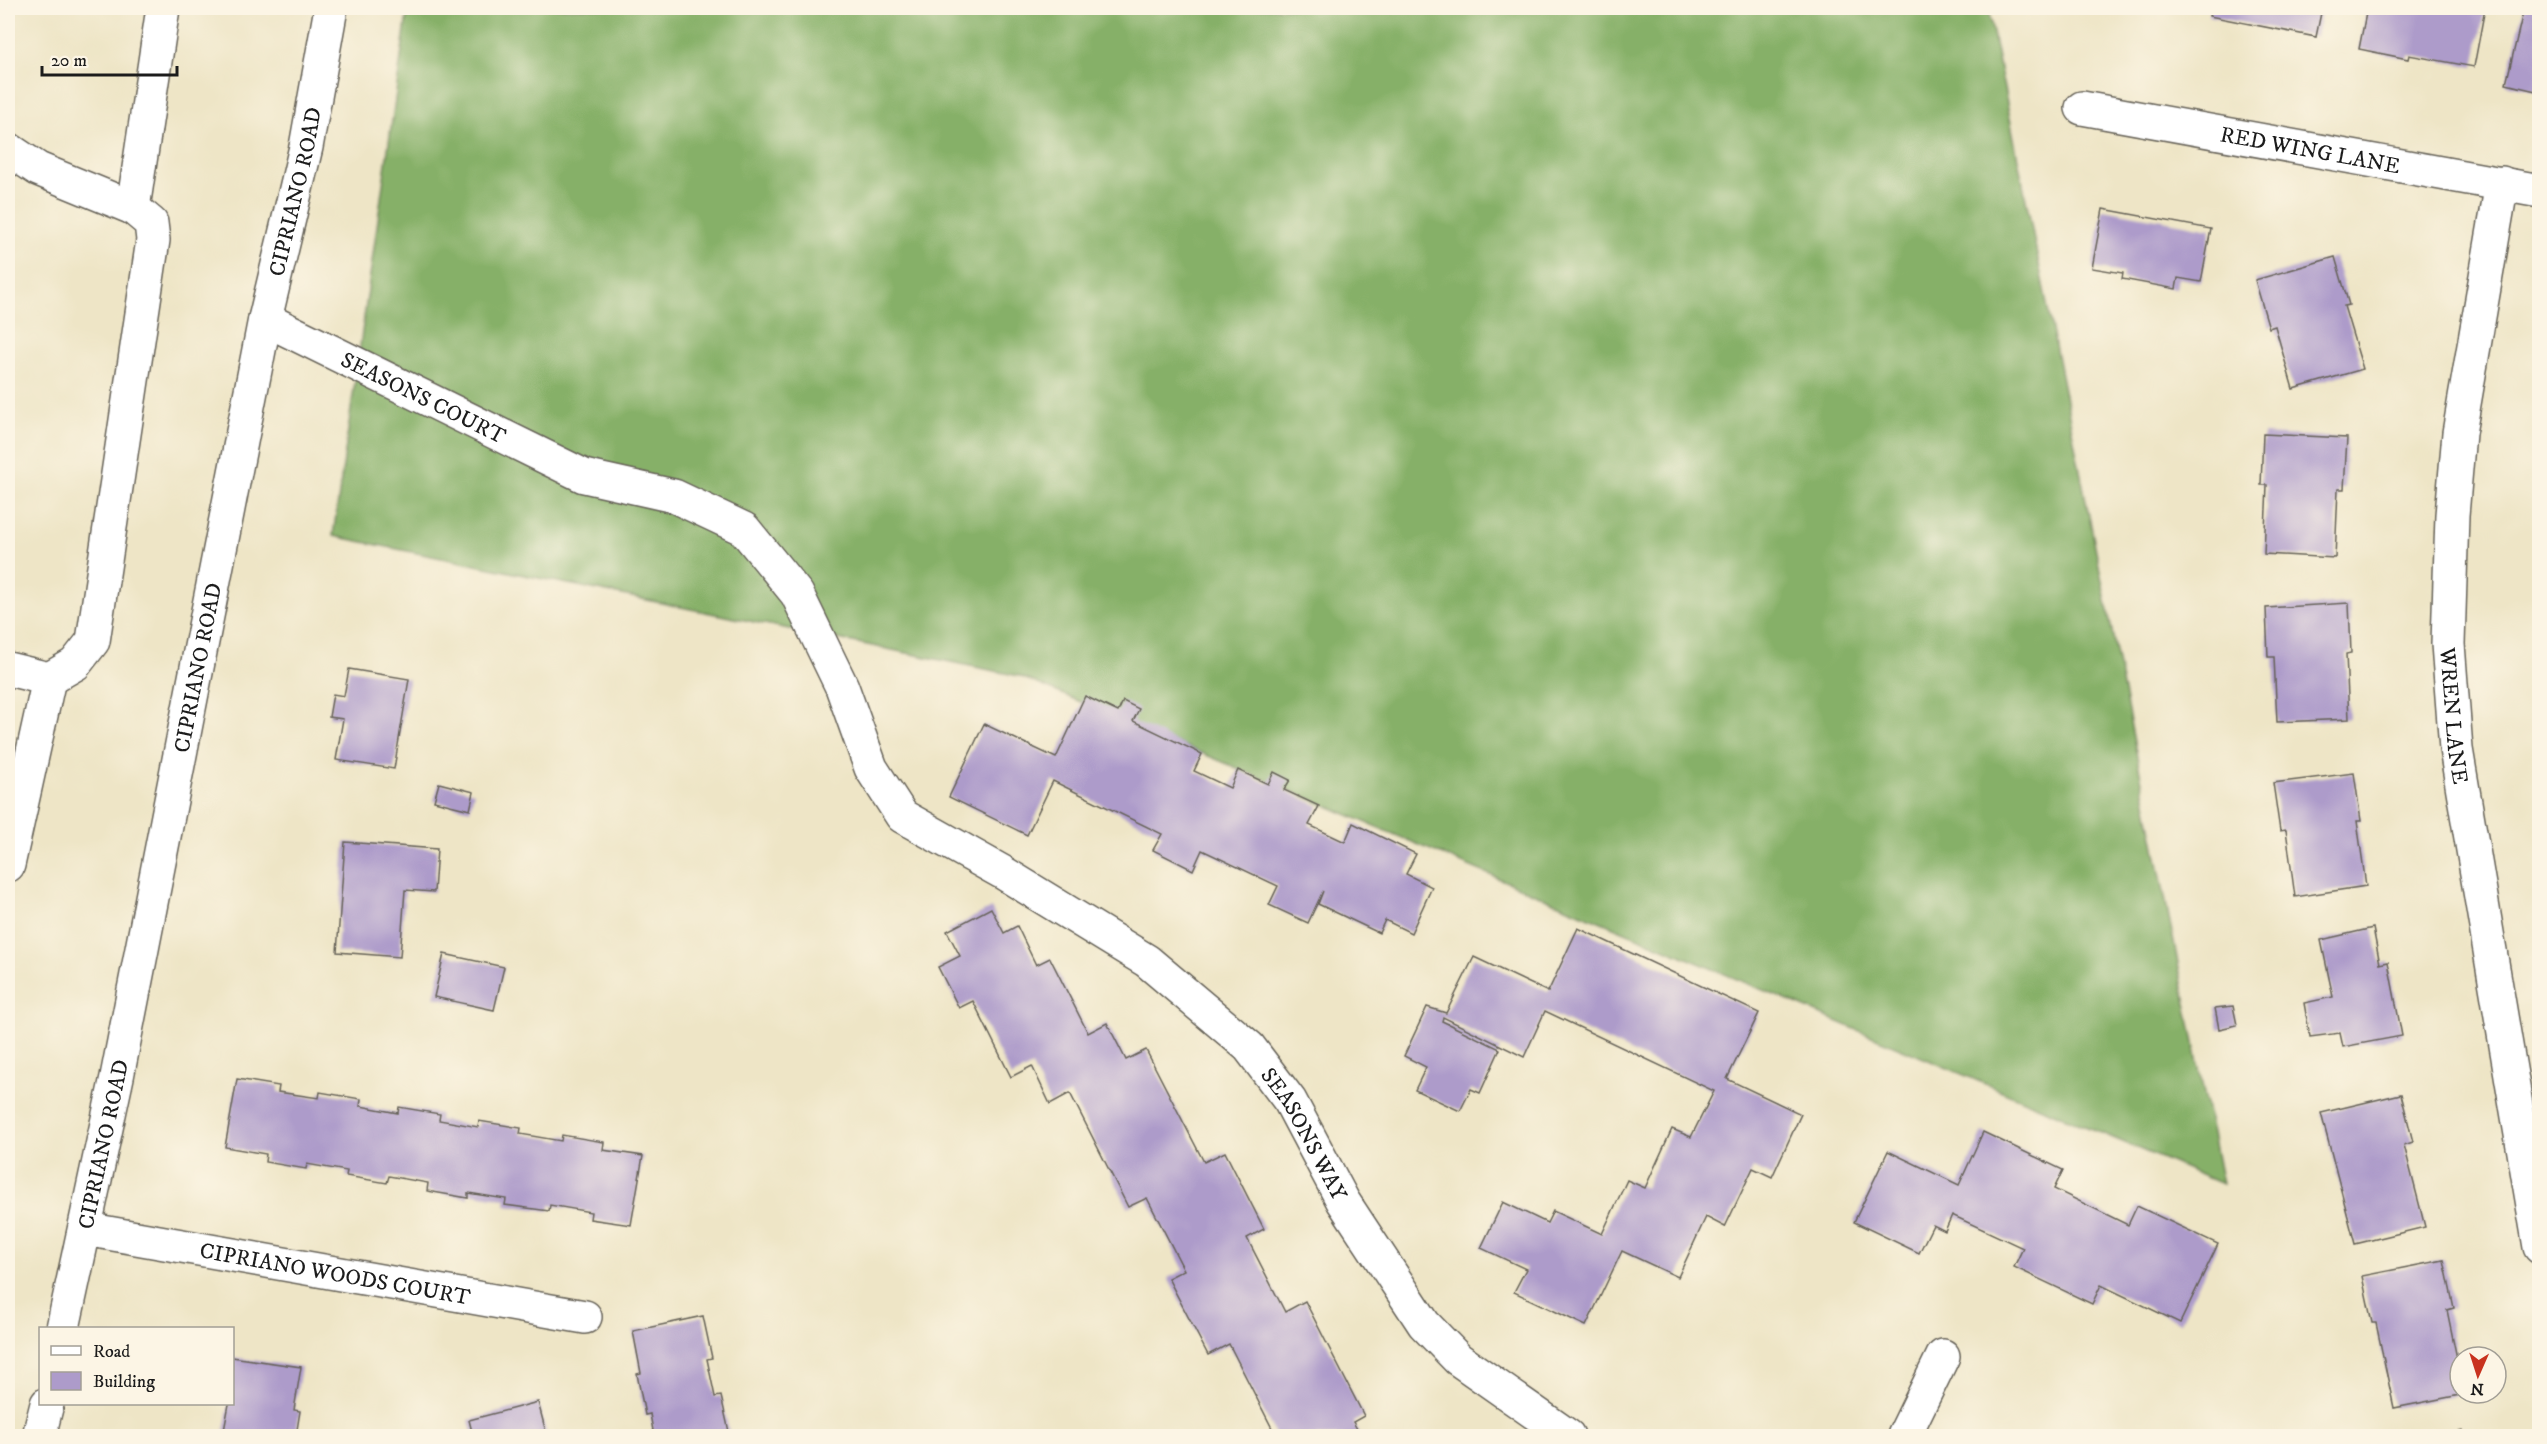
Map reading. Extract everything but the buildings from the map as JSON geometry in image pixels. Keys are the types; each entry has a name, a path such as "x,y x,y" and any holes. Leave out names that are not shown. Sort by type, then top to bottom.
{"street":[{"path":"133,208 163,8"},
{"name":"CIPRIANO ROAD","path":"63,1327 85,1229 265,319 306,147 331,8"},
{"name":"RED WING LANE","path":"2082,108 2540,191"},
{"path":"8,149 38,169 133,208 151,223 153,240 93,641 75,664 49,680 8,865"},
{"name":"WREN LANE","path":"2502,183 2459,433 2452,515 2448,644 2456,749 2540,1247"},
{"name":"SEASONS COURT","path":"265,319 584,476 674,496 744,529 797,594 842,687 872,768 902,816 1002,872"},
{"path":"8,669 49,680"},
{"name":"SEASONS WAY","path":"1002,872 1147,961 1249,1047 1290,1101 1343,1201 1424,1324 1458,1359 1568,1437"},
{"name":"CIPRIANO WOODS COURT","path":"85,1229 585,1317"},
{"path":"1904,1437 1943,1356"},
{"path":"39,1437 47,1405"}],"green space":[{"path":"408,8 1988,8 2222,1184 1019,676 333,536"}]}
